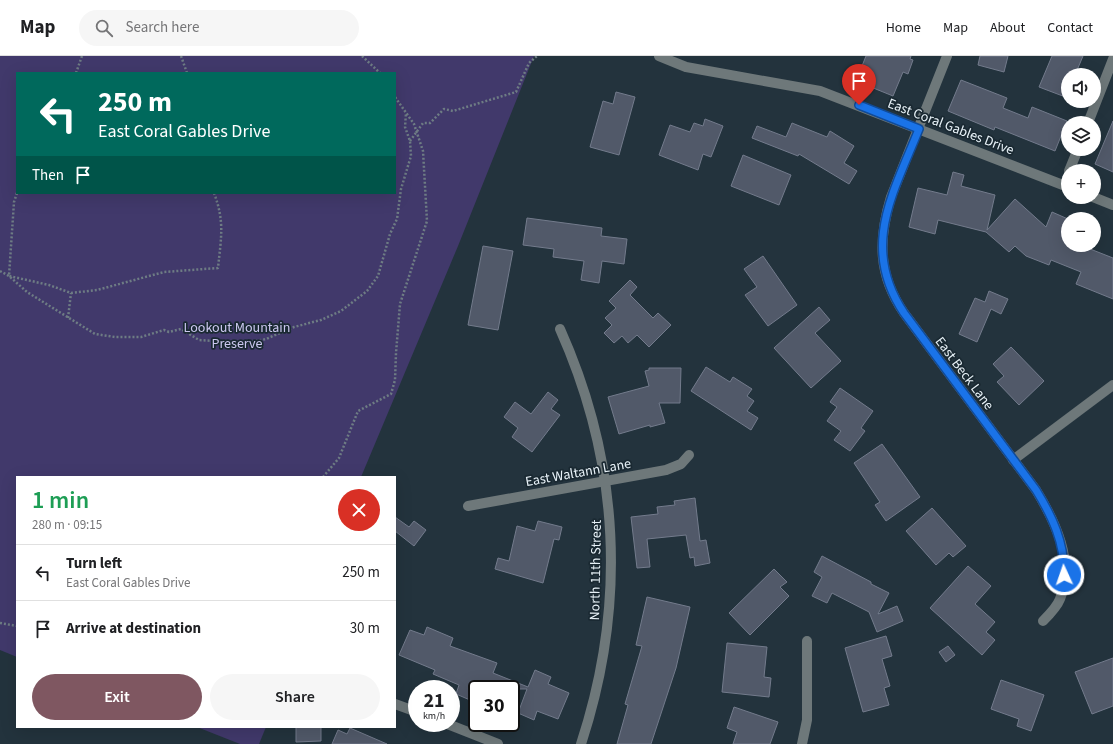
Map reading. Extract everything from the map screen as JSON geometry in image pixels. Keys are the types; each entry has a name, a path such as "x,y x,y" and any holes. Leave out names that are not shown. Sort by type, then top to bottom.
{"street":[{"name":"East Coral Gables Drive","path":"659,56 686,67 820,91 1061,185"},
{"path":"919,129 947,56"},
{"path":"1091,116 1113,59"},
{"name":"East Beck Lane","path":"919,129 885,216 882,254 887,280 894,299 1013,460 1050,513 1059,537 1064,563 1064,587 1060,600 1043,621"},
{"path":"1101,200 1113,205"},
{"name":"North 11th Street","path":"560,329 586,395 595,424 606,482 612,535 607,632 590,715 581,744"},
{"path":"1013,460 1113,385"},
{"name":"East Waltann Lane","path":"468,506 666,470 681,464 689,455"},
{"path":"802,744 806,720 807,641"},
{"path":"396,704 408,709"},
{"path":"460,729 498,744"}],"path":[{"path":"76,72 82,56"},
{"path":"181,56 187,72"},
{"path":"362,56 379,72"},
{"path":"410,141 423,123 430,123 444,109 454,111 516,92 529,63 536,56"},
{"path":"323,476 339,458 358,411 391,394 395,380 400,304 427,221 423,151 414,124 396,99"},
{"path":"0,271 9,276 27,292 95,334 115,337 141,337 164,330 169,332 181,329 199,340 247,343 266,339 341,311 367,291 378,276 390,234 397,219 401,188 411,156 410,141 405,127 406,113"},
{"path":"9,276 14,202 17,194"},
{"path":"9,276 49,285 71,293 97,290 164,272 218,268 223,229 214,194"},
{"path":"68,318 71,293"},
{"path":"0,623 16,626"}],"green space":[{"name":"Lookout Mountain Preserve","path":"0,56 534,56 458,246 361,476 16,476 16,657 0,650"},
{"path":"200,728 266,728 259,744 240,744"}],"building":[{"path":"866,56 911,56 910,59 913,60 908,74 903,72 893,96 856,81"},
{"path":"980,56 1008,56 1004,72 978,65"},
{"path":"1052,56 1083,56 1078,68 1061,68 1061,95 1039,87"},
{"path":"961,80 1007,98 1003,108 1028,118 1032,107 1061,119 1061,136 1055,151 995,127 994,130 948,111"},
{"path":"616,92 635,97 619,155 590,147 603,101 613,104"},
{"path":"705,119 723,126 711,157 703,154 698,170 659,155 670,125 690,132 694,123 703,126"},
{"path":"1113,121 1113,172 1101,167 1101,164 1095,164 1098,156 1101,156 1101,150"},
{"path":"792,123 827,137 830,131 854,146 844,163 857,171 849,184 799,154 798,156 752,138 757,126 786,137"},
{"path":"743,155 791,175 779,205 731,186"},
{"path":"953,172 964,175 961,186 995,195 987,230 1015,199 1046,227 1052,212 1061,216 1061,252 1098,252 1113,258 1113,299 1076,284 1081,272 1051,260 1049,265 1026,256 1015,246 1009,252 986,232 938,220 935,234 909,227 918,188 947,195"},
{"path":"527,218 602,228 601,236 627,239 624,264 602,261 599,283 581,280 584,261 553,257 554,249 523,245"},
{"path":"483,246 513,251 498,330 468,325"},
{"path":"763,256 797,305 768,326 745,295 757,287 744,269"},
{"path":"630,280 637,287 630,295 653,318 658,313 671,325 649,347 637,335 628,343 622,336 614,343 604,333 612,325 605,318 616,308 609,301"},
{"path":"989,291 1008,299 1001,314 991,309 977,342 959,334 975,298 985,302"},
{"path":"819,307 830,320 815,333 841,361 811,388 774,348"},
{"path":"1011,347 1044,381 1019,405 997,382 1004,376 993,364"},
{"path":"706,367 730,382 733,377 752,389 747,396 754,401 747,411 758,418 751,430 691,391"},
{"path":"649,368 681,368 680,403 659,403 665,423 650,427 650,425 619,434 608,397 649,386 645,371 649,370"},
{"path":"840,388 873,411 861,428 865,431 850,451 834,440 841,431 827,421 837,407 830,402"},
{"path":"548,392 558,400 551,409 560,415 532,452 512,437 518,428 504,417 515,402 531,414"},
{"path":"882,444 920,497 886,521 875,505 880,502 854,463"},
{"path":"695,498 700,541 706,540 710,563 695,566 694,557 690,558 686,535 647,539 650,567 637,568 631,517 658,514 657,507 675,505 674,501"},
{"path":"932,508 966,546 953,557 949,553 936,565 906,531"},
{"path":"396,518 409,527 414,521 426,530 414,546 396,532"},
{"path":"538,521 562,527 559,540 554,539 543,583 495,569 498,558 509,561 517,526 535,531"},
{"path":"822,556 889,593 878,614 897,606 903,621 877,632 869,612 832,593 827,603 812,596 822,577 814,572"},
{"path":"968,566 991,586 975,604 995,622 986,632 995,640 982,655 930,608"},
{"path":"774,569 787,582 780,587 789,596 750,635 729,613"},
{"path":"647,597 690,607 676,668 651,744 617,744 628,705 625,704 642,646 636,645"},
{"path":"427,627 453,638 450,646 497,663 493,673 510,680 468,680 468,699 460,696 460,680 447,680 433,674 435,670 399,655 410,630 424,635"},
{"path":"886,636 892,656 882,659 890,686 884,688 889,705 863,712 845,648"},
{"path":"727,643 767,647 764,677 771,678 769,697 722,692"},
{"path":"948,646 955,655 946,662 939,652"},
{"path":"1113,658 1113,706 1092,714 1075,672"},
{"path":"535,670 551,677 548,684 569,693 558,719 537,711 534,720 520,714 520,708 527,689 520,689 520,684 528,687"},
{"path":"1001,680 1044,695 1031,731 1017,726 1019,719 991,709"},
{"path":"734,707 778,722 770,744 733,744 737,732 727,728"},
{"path":"296,728 321,728 321,741 296,742"},
{"path":"350,728 387,744 332,744 338,730 347,734"}],"route":[{"path":"859,105 919,129 891,197 885,216 882,240 882,262 894,299 1036,490 1050,513 1059,537 1064,563 1064,575"}]}
